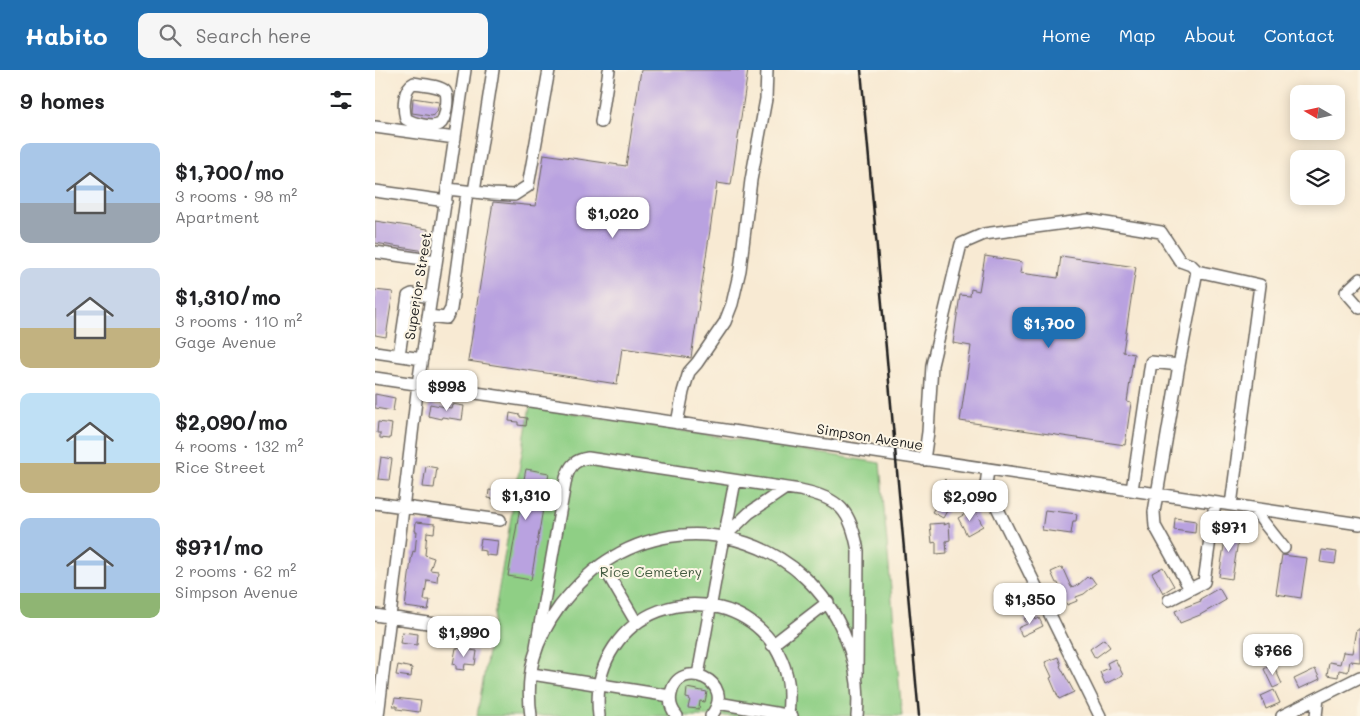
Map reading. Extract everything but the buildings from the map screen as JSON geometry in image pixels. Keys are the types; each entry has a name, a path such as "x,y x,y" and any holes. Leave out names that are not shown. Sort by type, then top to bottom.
{"street":[{"name":"Superior Street","path":"377,712 418,384 465,70"},
{"path":"428,316 446,318 451,309 493,70"},
{"path":"448,189 514,195 528,186 549,70"},
{"path":"601,122 609,70"},
{"path":"677,423 689,372 725,322 732,304 740,270 751,180 767,99 767,70"},
{"path":"402,130 406,119 404,104 411,84 441,88 445,91 461,94"},
{"path":"406,119 411,122 440,124 444,120 447,96 445,91"},
{"path":"375,127 455,138"},
{"path":"375,191 446,201"},
{"path":"924,460 929,432 933,365 961,244 984,234 1088,220 1161,232 1180,261 1191,265 1197,271 1260,285"},
{"path":"375,252 436,261"},
{"path":"1190,589 1155,526 1154,512 1197,271"},
{"path":"1231,505 1260,285 1268,276"},
{"path":"1360,279 1346,292 1360,308"},
{"path":"399,355 408,296 412,294 431,297"},
{"path":"375,352 422,359"},
{"path":"1132,490 1151,362 1179,365"},
{"name":"Simpson Avenue","path":"375,378 1360,524"},
{"path":"531,716 531,674 566,478 573,463 588,458 818,493 840,506 849,517 855,531 858,550 857,716"},
{"path":"988,470 985,485 1100,716"},
{"path":"698,675 735,481"},
{"path":"724,536 749,513 786,488"},
{"path":"375,503 501,520"},
{"path":"1169,600 1204,582 1215,503"},
{"path":"1253,508 1284,548"},
{"path":"536,647 548,623 571,591 613,556 630,548 665,538 684,535 724,536 746,542 777,556 802,574 828,602 851,650 857,676"},
{"path":"602,564 636,622"},
{"path":"772,644 828,602"},
{"path":"599,716 597,702 604,665 627,630 636,622 659,610 681,604 711,606 727,610 751,622 772,644 780,658 788,682 788,716"},
{"path":"375,616 481,631"},
{"path":"841,627 849,629 858,623"},
{"path":"531,674 670,696"},
{"path":"677,716 672,708 670,696 672,688 683,677 698,675 712,682 718,696 718,703 711,716"},
{"path":"1282,716 1360,677"},
{"path":"1316,716 1319,698"},
{"path":"718,703 792,716"}],"green space":[{"name":"Rice Cemetery","path":"530,406 880,463 902,716 477,716"}],"railway":[{"path":"861,70 919,716"}]}
